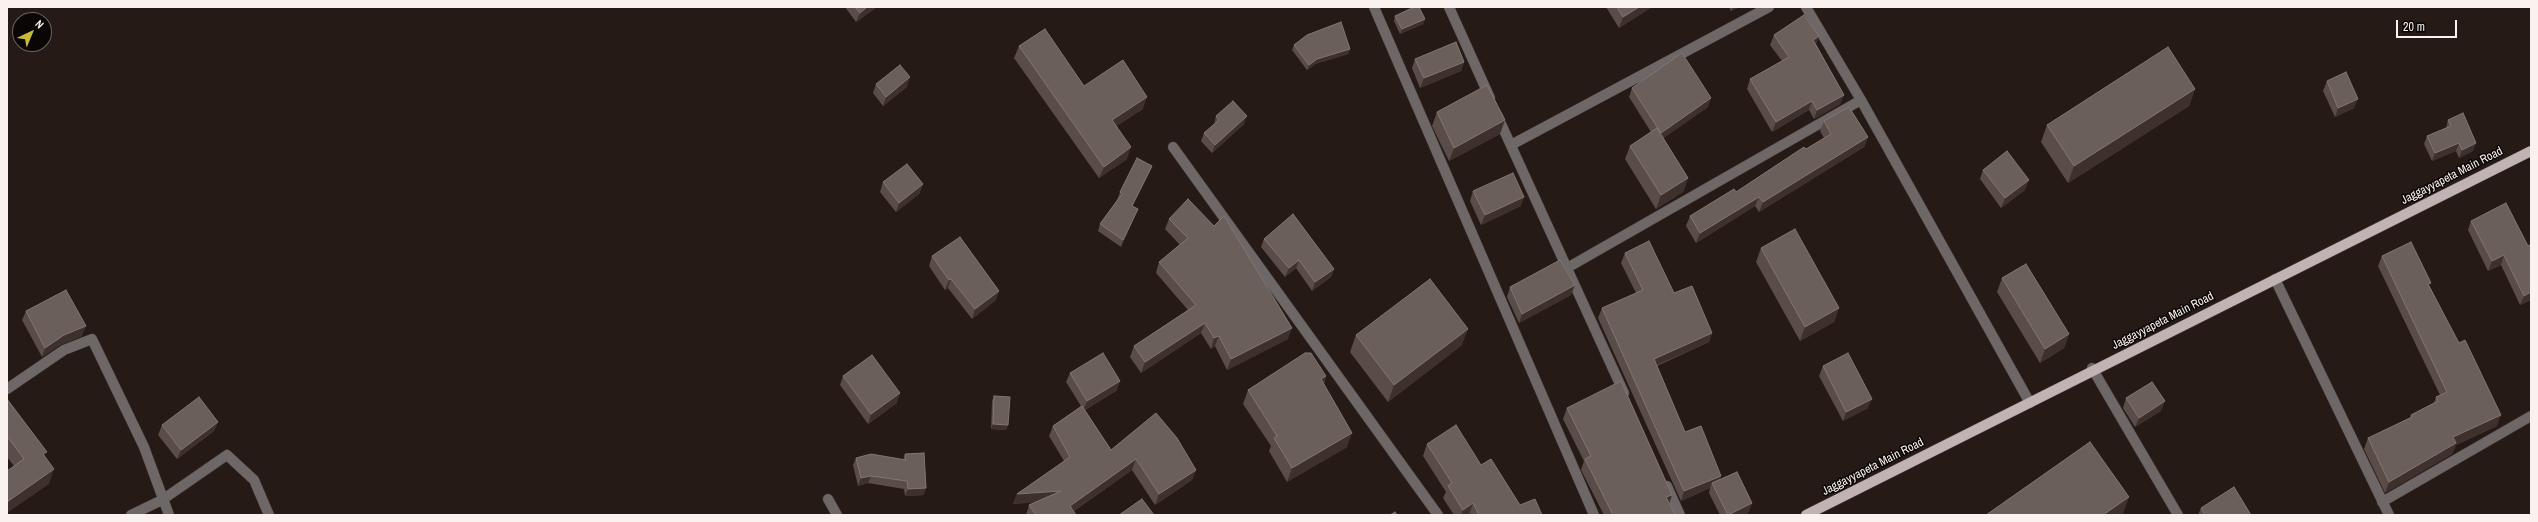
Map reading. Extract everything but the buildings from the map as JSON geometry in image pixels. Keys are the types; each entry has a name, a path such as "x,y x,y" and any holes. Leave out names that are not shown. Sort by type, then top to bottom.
{"main road":[{"name":"Jaggayyapeta Main Road","path":"1806,515 2093,369 2275,280 2531,151"}],"street":[{"path":"1374,7 1594,515"},
{"path":"1449,7 1630,406"},
{"path":"1511,144 1769,7"},
{"path":"1806,7 1861,100 2030,402"},
{"path":"1567,268 1861,100"},
{"path":"1173,147 1438,515"},
{"path":"2275,280 2389,515"},
{"path":"7,389 64,350 92,339 144,447 162,500 170,515"},
{"path":"2093,369 2178,515"},
{"path":"2382,502 2531,416"},
{"path":"131,515 162,500 227,455 254,480 268,515"},
{"path":"1663,479 1680,515"},
{"path":"828,499 837,515"}]}
